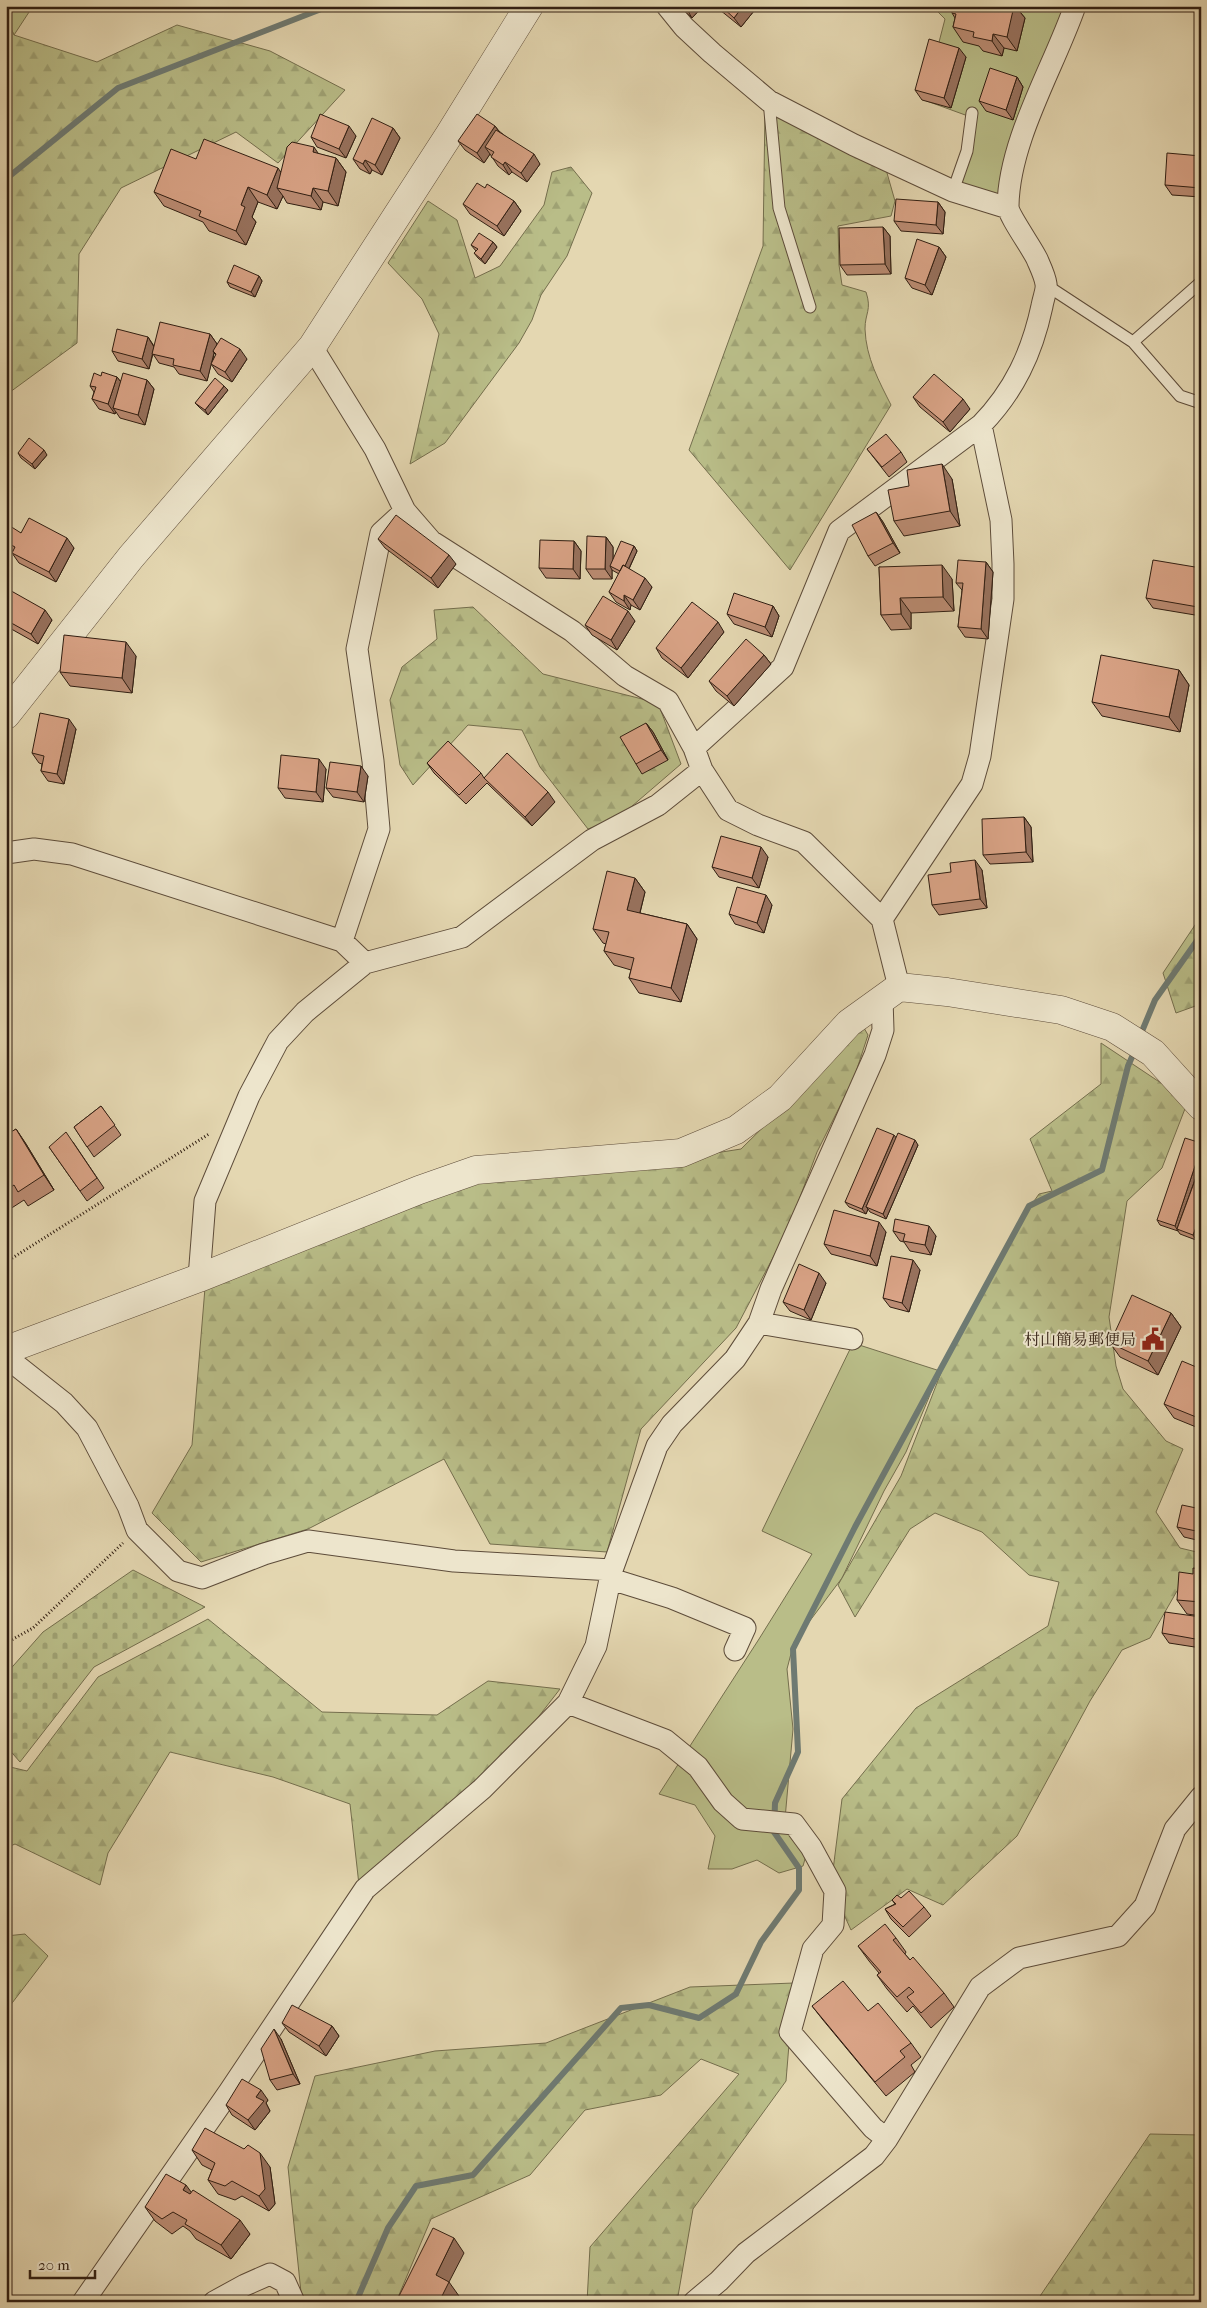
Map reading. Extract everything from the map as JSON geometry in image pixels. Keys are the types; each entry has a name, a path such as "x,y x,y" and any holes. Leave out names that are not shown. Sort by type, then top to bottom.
{"street":[{"path":"6,715 130,557 312,346 450,135 529,6"},
{"path":"667,6 705,47 769,101 854,145 953,191 1008,208"},
{"path":"694,748 783,668 839,531 981,426 998,408 1015,382 1037,328 1046,285 1037,260 1008,208 1015,158 1023,132 1063,40 1075,6"},
{"path":"83,2302 229,2092 365,1890 482,1789 568,1703 596,1646 611,1575 657,1446 672,1424 735,1359 759,1323 771,1289 875,1055 884,1030 891,993 882,919 804,842 758,825 728,810 702,770 694,748 668,701 625,676 572,631 431,541 406,511 375,449 312,346"},
{"path":"882,919 972,784 980,756 1003,599 1001,520 981,426"},
{"path":"342,941 379,829 373,761 357,649 381,533 406,511"},
{"path":"199,1278 205,1201 250,1096 278,1041 305,1012 365,963 462,937 592,840 658,805 702,770"},
{"path":"6,853 34,849 72,854 342,941 365,963"},
{"path":"6,1350 199,1278 419,1190 476,1170 681,1153 691,1149 736,1130 780,1098 849,1023 891,993 947,992 1061,1010 1112,1027 1153,1053 1201,1106"},
{"path":"759,1323 852,1339"},
{"path":"6,1357 64,1403 87,1428 128,1506 136,1530 178,1571 202,1578 264,1554 308,1541 454,1561 611,1575 745,1628 735,1650"},
{"path":"568,1703 665,1740 698,1767 723,1802 742,1820 794,1824 835,1892 833,1925 813,1949 790,2032 873,2128 888,2139"},
{"path":"694,2302 719,2281 746,2253 772,2236 874,2156 888,2139 980,1987 1019,1958 1118,1936 1145,1906 1175,1829 1201,1797"},
{"path":"214,2302 245,2284 270,2274 284,2282 294,2302"}],"lane":[{"path":"769,101 779,208 810,307"},
{"path":"953,191 967,151 972,113"},
{"path":"1133,342 1201,282"},
{"path":"1046,285 1133,342 1180,396 1201,403"}],"path":[{"path":"6,1262 217,1129"},
{"path":"6,1644 33,1628 136,1530"}],"green space":[{"path":"6,6 33,6 14,35 6,18"},
{"path":"932,6 1068,6 1006,204 957,192 968,116 924,100 945,19"},
{"path":"6,18 14,35 97,62 177,25 270,51 345,90 278,163 236,132 121,188 79,254 77,343 6,395"},
{"path":"765,109 883,159 895,201 891,216 838,226 839,265 842,285 866,292 868,307 865,329 868,350 874,369 891,405 790,570 689,450 763,246"},
{"path":"571,167 592,193 567,256 541,295 532,320 519,343 445,443 410,464 439,334 422,299 388,263 428,201 457,220 475,278 500,266 544,205 552,172"},
{"path":"473,607 543,674 658,703 681,764 617,819 588,829 540,767 522,730 468,725 413,785 400,765 390,700 402,667 437,639 434,610"},
{"path":"1201,916 1201,1004 1176,1013 1163,973"},
{"path":"864,1028 868,1035 854,1078 817,1152 788,1229 736,1328 641,1429 607,1552 490,1544 444,1459 308,1529 201,1562 152,1513 192,1445 205,1288 485,1179 638,1165 741,1149"},
{"path":"1101,1043 1188,1101 1162,1168 1127,1201 1109,1317 1116,1366 1123,1389 1166,1441 1183,1449 1156,1512 1180,1548 1201,1553 1201,1577 1177,1591 1150,1638 1122,1650 1090,1701 1017,1836 943,1905 907,1889 851,1930 831,1886 842,1799 916,1708 1048,1626 1059,1582 1029,1575 982,1532 935,1513 910,1529 855,1617 838,1585 901,1476 944,1365 1027,1211 1039,1194 1052,1191 1030,1139 1101,1084"},
{"path":"853,1343 940,1371 906,1452 884,1491 842,1578 794,1642 787,1669 793,1729 785,1819 809,1845 803,1866 779,1873 757,1860 732,1869 708,1869 715,1836 695,1805 659,1794 812,1554 762,1531"},
{"path":"133,1570 205,1607 94,1667 20,1762 6,1746 6,1674 43,1632"},
{"path":"208,1619 322,1712 437,1715 488,1681 560,1689 515,1747 359,1885 350,1804 273,1777 170,1752 108,1853 100,1885 15,1844 6,1848 6,1766 27,1771 98,1677"},
{"path":"25,1934 48,1956 6,2011 6,1936"},
{"path":"794,1983 786,2081 693,2209 677,2302 587,2302 590,2247 739,2074 701,2059 661,2095 585,2110 530,2175 431,2219 396,2302 302,2302 288,2167 315,2076 435,2051 546,2043 690,1987"},
{"path":"1150,2134 1201,2135 1201,2302 1036,2302"}],"building":[{"path":"681,6 695,6 689,13"},
{"path":"721,6 743,6 734,18"},
{"path":"953,6 1014,6 1007,37 993,34 992,41 973,37 974,32 953,27 956,14 952,13"},
{"path":"929,39 959,48 944,98 915,90"},
{"path":"990,68 1017,77 1006,110 979,101"},
{"path":"320,114 349,126 339,149 311,137"},
{"path":"477,114 495,126 477,153 458,141"},
{"path":"372,118 393,128 375,165 365,160 363,164 353,159"},
{"path":"496,130 534,154 521,173 505,162 503,165 491,157 494,152 485,147"},
{"path":"204,139 278,168 267,195 248,187 241,205 245,207 236,231 199,216 201,211 154,192 171,149 196,159"},
{"path":"292,142 314,147 313,152 336,158 328,191 313,188 311,196 277,188 287,147"},
{"path":"1167,153 1201,156 1201,188 1165,185"},
{"path":"477,183 485,188 487,184 514,201 497,226 463,204"},
{"path":"896,199 938,202 936,225 894,221"},
{"path":"883,227 885,264 840,265 839,228"},
{"path":"479,233 493,242 481,259 474,253 478,249 471,245"},
{"path":"917,239 939,247 925,285 905,278"},
{"path":"234,265 259,276 251,292 227,282"},
{"path":"160,322 210,334 200,371 173,365 174,359 152,354"},
{"path":"117,329 148,337 142,359 112,351"},
{"path":"221,338 240,349 225,372 211,364 216,354 213,351"},
{"path":"102,372 117,377 108,404 92,399 96,387 90,386 94,373 101,376"},
{"path":"123,373 147,380 138,415 113,408"},
{"path":"934,374 963,399 943,422 913,397"},
{"path":"215,378 224,386 205,410 195,403"},
{"path":"886,434 901,452 882,467 867,449"},
{"path":"29,438 44,450 32,464 18,453"},
{"path":"942,464 950,511 894,521 888,490 909,486 907,470"},
{"path":"876,512 893,543 868,556 852,525"},
{"path":"396,515 449,555 431,578 378,539"},
{"path":"29,518 67,538 49,572 12,553 15,547 6,542 6,532 10,526 21,533"},
{"path":"587,536 606,537 605,569 586,569"},
{"path":"540,540 574,541 573,569 539,568"},
{"path":"621,541 634,546 625,566 623,565 620,571 610,566"},
{"path":"958,560 986,562 981,629 958,627 963,583 956,583"},
{"path":"1153,560 1201,568 1201,592 1198,607 1146,598"},
{"path":"623,565 645,578 633,600 624,595 624,601 609,592"},
{"path":"942,565 943,597 900,598 901,614 881,615 879,567"},
{"path":"6,588 45,610 31,634 6,620"},
{"path":"734,593 773,606 765,627 727,614"},
{"path":"603,596 628,611 611,640 585,625"},
{"path":"692,602 718,622 681,668 656,648"},
{"path":"64,635 126,642 122,678 60,672"},
{"path":"746,639 764,655 727,696 709,681"},
{"path":"1101,655 1179,670 1169,717 1092,702"},
{"path":"40,713 69,719 57,774 41,771 44,756 32,753"},
{"path":"646,723 661,750 636,764 620,737"},
{"path":"448,741 481,773 459,795 427,763"},
{"path":"507,753 548,792 525,817 484,778"},
{"path":"281,755 319,759 316,792 278,788"},
{"path":"330,762 361,766 357,792 326,788"},
{"path":"1024,817 1026,852 983,855 982,819"},
{"path":"721,836 761,847 752,878 712,867"},
{"path":"975,860 980,899 932,905 928,875 951,872 950,863"},
{"path":"607,871 635,878 627,910 687,924 671,988 629,978 634,958 604,951 609,932 593,929"},
{"path":"737,887 766,895 757,923 729,914"},
{"path":"101,1106 115,1125 87,1147 74,1127"},
{"path":"877,1128 894,1135 862,1209 845,1202"},
{"path":"16,1129 44,1175 18,1192 14,1185 6,1190 6,1135"},
{"path":"66,1132 97,1178 80,1191 49,1147"},
{"path":"898,1133 915,1140 883,1214 866,1207"},
{"path":"1185,1138 1201,1143 1201,1148 1175,1226 1157,1220"},
{"path":"1201,1164 1201,1214 1193,1235 1177,1229"},
{"path":"834,1210 879,1222 870,1256 824,1244"},
{"path":"895,1219 929,1226 925,1245 903,1241 905,1234 893,1231"},
{"path":"1201,1228 1201,1242 1196,1240"},
{"path":"891,1256 913,1260 902,1303 883,1298"},
{"path":"799,1264 819,1273 804,1310 783,1302"},
{"path":"1132,1295 1171,1313 1148,1361 1110,1343"},
{"path":"1182,1361 1201,1369 1201,1419 1164,1404"},
{"path":"1182,1505 1201,1509 1201,1532 1177,1527"},
{"path":"1193,1568 1201,1569 1201,1602 1177,1600 1179,1572 1193,1574"},
{"path":"1165,1612 1201,1617 1201,1640 1162,1633"},
{"path":"909,1891 924,1907 903,1927 885,1909 896,1904 892,1900 897,1895 901,1898"},
{"path":"885,1924 896,1938 893,1940 910,1960 913,1957 944,1993 921,2013 907,1997 914,1992 909,1987 897,1997 877,1975 881,1972 858,1946"},
{"path":"843,1981 868,2011 878,2003 911,2043 900,2051 905,2057 875,2082 812,2006"},
{"path":"292,2005 332,2026 319,2046 282,2023"},
{"path":"274,2029 293,2074 270,2080 261,2049"},
{"path":"242,2079 261,2090 256,2097 264,2101 248,2120 226,2105"},
{"path":"205,2128 244,2149 248,2145 260,2153 265,2189 259,2196 232,2181 225,2186 208,2180 215,2163 192,2150"},
{"path":"166,2174 186,2185 183,2190 190,2194 193,2190 240,2220 221,2245 185,2224 187,2220 173,2212 162,2219 145,2207"},
{"path":"433,2228 454,2238 436,2275 449,2282 439,2302 396,2302"}],"waterway":[{"path":"6,179 118,88 329,6"},
{"path":"1140,1036 1155,1000 1201,935"},
{"path":"356,2302 388,2228 416,2186 473,2175 621,2008 649,2005 699,2018 736,1994 761,1942 799,1890 799,1868 774,1832 775,1803 798,1752 793,1649 855,1527 1029,1206 1102,1170 1128,1066 1135,1050"}],"place":[{"name":"村山簡易郵便局","path":"1153,1339"}]}
